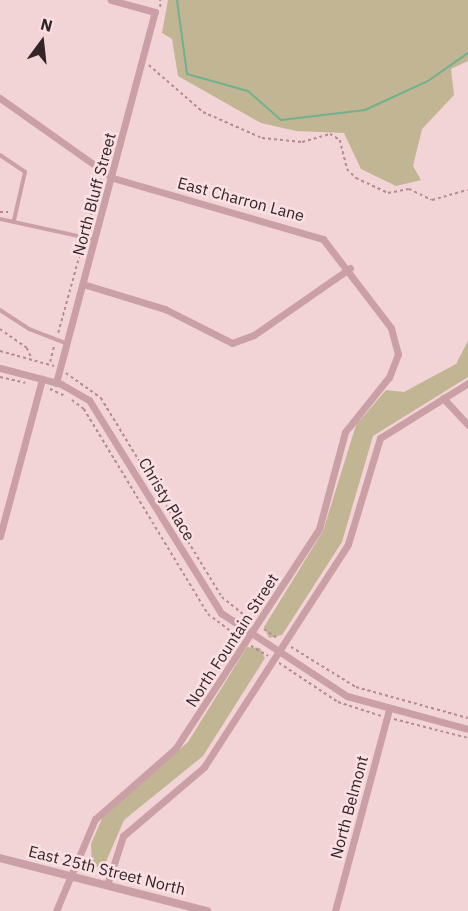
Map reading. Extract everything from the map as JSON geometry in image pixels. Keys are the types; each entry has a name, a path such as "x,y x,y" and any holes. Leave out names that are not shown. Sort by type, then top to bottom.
{"street":[{"path":"111,0 156,12"},
{"name":"North Bluff Street","path":"56,383 156,12"},
{"path":"0,98 113,178"},
{"name":"East Charron Lane","path":"113,178 307,231 350,268 391,328 396,361"},
{"path":"83,284 165,309 231,344 254,335 350,268"},
{"name":"North Fountain Street","path":"56,911 73,877 95,819 176,749 319,529 345,432 396,361"},
{"name":"Christy Place","path":"0,368 41,383 56,383 88,400 221,613 347,696 388,713 468,729"},
{"path":"0,536 41,383"},
{"path":"107,885 123,836 204,767 348,544 380,438 468,383"},
{"path":"443,398 468,425"},
{"name":"North Belmont","path":"335,911 388,713"},
{"name":"East 25th Street North","path":"0,858 207,911"}],"lane":[{"path":"0,155 25,172 14,220"},
{"path":"0,219 14,220 96,240"},
{"path":"0,310 67,343"}],"path":[{"path":"156,12 160,0"},
{"path":"147,60 159,79 192,104 262,138 302,142 330,134 340,140 347,169 388,193 409,189 432,200 448,199 468,190"},
{"path":"49,363 101,178"},
{"path":"0,212 8,212"},
{"path":"0,329 27,348 32,359"},
{"path":"0,351 49,363 101,398 222,597 284,643 356,687 468,718"},
{"path":"0,377 41,383 84,409 208,614 246,642 338,702 388,713 468,738"}],"shaded area":[{"path":"168,0 468,0 468,61 451,69 454,95 422,129 413,166 421,180 396,186 361,169 344,133 296,131 261,123 178,76 172,39 162,33"},
{"path":"468,341 468,377 373,436 342,542 282,635 269,638 264,627 323,531 356,425 386,390 404,392 456,364"},
{"path":"247,647 260,648 265,658 203,756 124,820 105,864 92,869 91,844 104,814 188,742"}],"waterway":[{"path":"177,0 187,74 248,91 281,120 365,110 428,81 468,53"}]}
